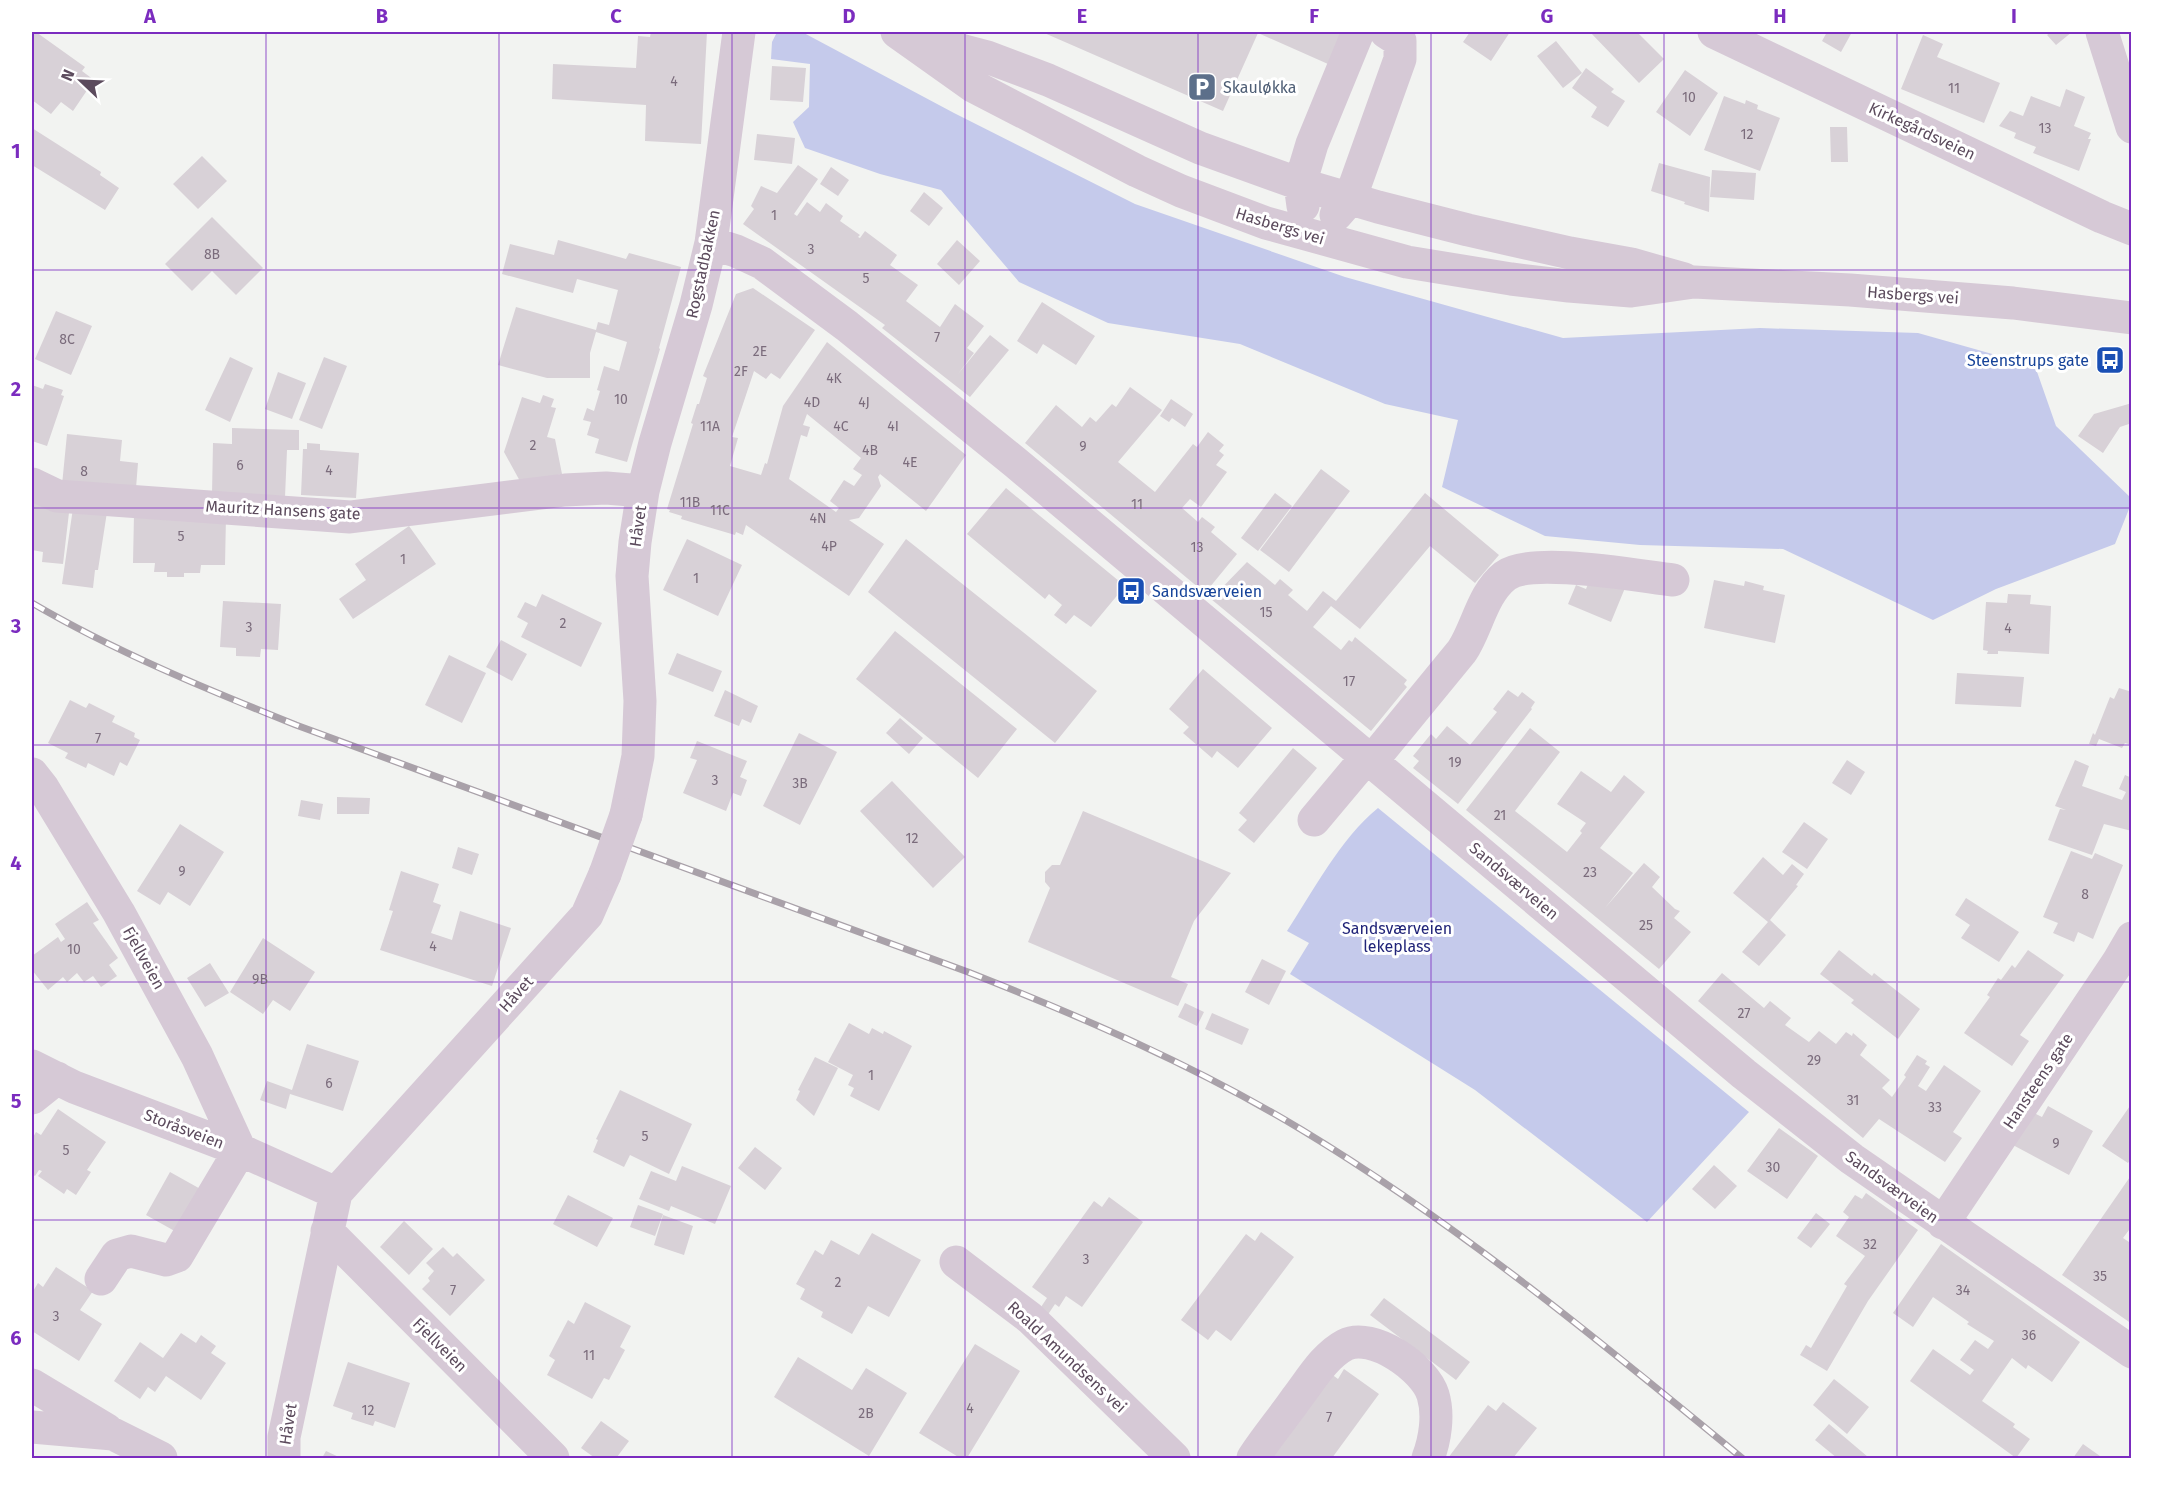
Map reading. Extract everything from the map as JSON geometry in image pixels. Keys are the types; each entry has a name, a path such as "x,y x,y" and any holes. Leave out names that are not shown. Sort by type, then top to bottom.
{"street":[{"name":"Rogstadbakken","path":"643,491 702,283 711,243 739,32"},
{"path":"1358,32 1312,144 1300,184 1303,209 1312,236 1332,220 1350,199 1400,59 1400,41 1386,32"},
{"name":"Kirkegårdsveien","path":"1714,32 2102,217 2132,229"},
{"path":"2102,32 2132,127"},
{"name":"Hasbergs vei","path":"901,34 1007,64 1070,89 1200,148 1300,184 1519,243 1630,264 1694,282"},
{"name":"Hasbergs vei","path":"901,34 973,86 1137,171 1224,208 1312,236 1407,262 1558,285 1631,291 1694,282 1953,297 2132,318"},
{"name":"Sandsværveien","path":"711,243 762,263 847,326 1025,471 1744,1074 1852,1159 2132,1352"},
{"name":"Mauritz Hansens gate","path":"32,484 57,496 350,517 565,490 606,488 643,491"},
{"name":"Håvet","path":"284,1458 284,1437 336,1193 587,915 626,815 638,756 640,701 632,576 643,491"},
{"path":"1314,820 1369,760 1462,651 1471,638 1485,604 1505,576 1518,570 1535,567 1591,570 1672,580"},
{"name":"Fjellveien","path":"32,774 43,788 119,913 197,1056 240,1150"},
{"name":"Hansteens gate","path":"1943,1223 2118,963 2132,938"},
{"name":"Storåsveien","path":"37,1076 74,1087 240,1150 336,1193"},
{"path":"101,1279 117,1255 131,1251 166,1260 177,1256 240,1150"},
{"name":"Fjellveien","path":"327,1231 553,1458"},
{"name":"Roald Amundsens vei","path":"956,1262 1030,1318 1174,1458"},
{"path":"1253,1458 1328,1357 1346,1344 1360,1341 1387,1350 1411,1365 1433,1394 1436,1411 1435,1427 1428,1458"},
{"path":"32,1384 113,1434 161,1458"},
{"path":"32,1427 113,1434"}],"green space":[{"path":"777,32 802,32 954,113 1135,204 1345,277 1563,338 1760,328 1918,333 2035,366 2056,426 2131,498 2131,504 2115,544 1996,589 1933,620 1783,549 1640,545 1545,536 1442,487 1458,420 1385,404 1240,344 1108,323 1019,282 941,190 880,174 805,148 793,122 809,107 810,64 771,59 772,42"},
{"name":"Sandsværveien lekeplass","path":"1378,808 1749,1112 1647,1222 1475,1090 1290,974 1309,943 1287,931 1340,850"}],"building":[{"path":"32,32 36,32 85,67 82,71 94,80 73,111 61,102 51,114 32,100"},
{"path":"651,32 707,32 701,144 645,141 646,105 552,99 553,64 636,68 638,36 650,37"},
{"name":"Skauløkka","path":"1042,32 1342,32 1328,64 1258,33 1223,111"},
{"path":"1470,32 1510,32 1491,61 1463,42"},
{"path":"1590,32 1637,32 1664,59 1639,83"},
{"path":"1827,32 1852,32 1841,52 1822,41"},
{"path":"2051,32 2072,32 2056,45 2047,35"},
{"path":"1923,35 1943,44 1937,57 2000,83 1984,123 1901,89"},
{"path":"1556,41 1582,73 1563,88 1537,56"},
{"path":"772,66 806,68 803,102 770,100"},
{"path":"1586,68 1614,89 1611,92 1625,101 1608,127 1591,117 1597,107 1572,88"},
{"path":"1685,70 1718,93 1690,136 1656,112"},
{"path":"2066,89 2085,97 2074,126 2091,133 2088,139 2091,139 2079,171 2033,153 2036,147 2014,138 2016,133 1999,126 2010,111 2023,116 2031,96 2060,107"},
{"path":"1724,96 1745,104 1746,100 1758,105 1757,109 1780,118 1760,171 1704,150"},
{"path":"1830,127 1847,127 1848,162 1831,162"},
{"path":"32,128 101,172 100,175 119,188 105,210 32,165"},
{"path":"757,134 795,138 792,164 754,160"},
{"path":"202,156 227,181 198,209 173,184"},
{"path":"1659,163 1710,177 1709,212 1651,191"},
{"path":"798,165 818,179 794,214 797,216 807,202 820,212 826,203 843,216 840,221 860,235 858,237 860,238 865,231 897,255 890,265 918,285 906,301 940,327 955,304 984,326 967,348 974,353 958,374 990,335 1009,350 970,397 882,328 885,325 743,224 754,209 751,206 761,186 777,193"},
{"path":"831,167 849,180 838,196 820,184"},
{"path":"1712,170 1756,173 1754,200 1710,197"},
{"path":"924,192 943,208 929,226 910,211"},
{"path":"212,217 263,268 236,295 212,271 192,291 165,264"},
{"path":"558,240 626,259 629,253 681,267 627,462 595,453 599,439 587,435 591,422 583,420 587,408 594,411 604,366 619,371 627,342 596,332 590,353 590,378 547,378 498,365 516,307 596,330 598,322 609,325 618,290 577,279 573,293 502,274 510,244 554,255"},
{"path":"957,240 980,261 959,285 937,264"},
{"path":"753,288 815,330 780,379 771,373 766,379 754,371 732,437 738,438 730,466 761,475 765,463 767,464 783,406 827,342 966,455 926,511 880,474 878,477 881,486 859,518 849,520 884,544 849,596 746,525 743,535 736,532 735,535 681,519 682,516 669,512 670,510 667,509 693,424 691,423 707,378 703,376 736,294","holes":["807,414 861,458 853,469 862,475 854,486 844,480 830,501 839,508 836,512 789,479 801,435 807,437 810,427 803,425"]},
{"path":"1042,302 1095,336 1076,365 1043,344 1037,354 1017,341"},
{"path":"56,311 92,326 71,375 35,359"},
{"path":"230,357 253,368 230,422 205,410"},
{"path":"324,357 347,366 322,429 299,420"},
{"path":"278,372 306,383 292,419 265,409"},
{"path":"45,384 63,390 61,395 64,396 47,446 32,441 32,385 43,389"},
{"path":"1130,387 1162,410 1118,462 1155,492 1193,444 1197,447 1208,432 1224,445 1219,451 1224,455 1216,465 1227,472 1201,507 1190,499 1182,508 1198,522 1202,517 1215,527 1211,532 1237,554 1205,593 1025,443 1056,405 1082,427 1090,417 1096,422 1112,404 1116,407"},
{"path":"543,395 554,399 551,407 556,408 547,437 555,439 562,474 521,483 504,452 522,397 540,403"},
{"path":"1171,399 1193,414 1185,427 1172,418 1169,422 1160,416"},
{"path":"2132,403 2132,423 2120,427 2103,453 2078,436 2094,414"},
{"path":"232,428 299,430 299,450 287,450 285,497 212,494 213,443 232,444"},
{"path":"67,434 122,440 120,461 138,463 136,488 62,485"},
{"path":"307,443 320,444 320,450 359,453 356,498 301,495 303,449 307,449"},
{"path":"1321,469 1350,491 1289,572 1260,550"},
{"path":"1006,488 1125,586 1091,627 1074,615 1066,624 1054,615 1062,605 1049,594 1045,599 967,534"},
{"path":"1275,493 1292,506 1258,551 1241,538"},
{"path":"1425,493 1499,555 1475,583 1430,546 1360,629 1331,606 1313,627 1341,650 1349,640 1352,642 1355,637 1407,680 1404,684 1407,687 1371,731 1211,599 1247,562 1275,585 1280,579 1293,590 1288,595 1307,611 1323,591 1336,601"},
{"path":"32,500 70,504 63,564 42,562 43,552 32,550"},
{"path":"73,508 107,512 93,588 62,584"},
{"path":"134,514 226,516 225,565 201,565 200,573 184,573 184,577 167,577 167,572 154,572 155,563 133,563"},
{"path":"409,526 436,564 353,619 339,599 366,580 355,564"},
{"path":"687,539 742,565 718,616 663,590"},
{"path":"906,539 1097,691 1055,743 868,592"},
{"path":"1592,574 1625,588 1611,622 1568,604 1576,585 1586,589"},
{"path":"1714,580 1744,586 1745,581 1764,586 1763,590 1785,595 1775,643 1704,628"},
{"path":"542,594 602,623 581,667 521,637 528,623 517,617 525,602 536,607"},
{"path":"2008,594 2031,595 2030,604 2051,606 2049,654 1998,651 1998,654 1987,654 1988,651 1983,650 1986,602 2007,603"},
{"path":"223,601 281,604 278,650 261,649 260,657 236,656 236,648 220,647"},
{"path":"895,631 1017,729 978,778 856,679"},
{"path":"501,640 527,654 512,681 486,667"},
{"path":"677,653 722,671 713,692 668,674"},
{"path":"449,655 486,673 462,723 425,705"},
{"path":"1203,669 1272,728 1238,768 1217,751 1212,758 1183,733 1189,727 1169,709"},
{"path":"1957,673 2024,677 2021,707 1955,704"},
{"path":"2119,688 2132,692 2132,745 2125,743 2122,748 2099,739 2096,746 2089,744 2093,733 2095,735 2110,697 2114,699"},
{"path":"725,690 758,706 751,723 742,719 739,726 714,716"},
{"path":"1508,690 1518,697 1522,692 1535,702 1532,709 1458,804 1413,768 1419,761 1413,756 1431,734 1436,739 1447,726 1470,745 1497,712 1493,709"},
{"path":"70,700 86,708 89,703 115,716 112,722 135,733 134,737 140,740 127,766 120,762 114,776 88,763 86,768 65,758 68,753 48,743"},
{"path":"900,718 923,738 909,754 886,733"},
{"path":"1530,728 1560,752 1515,811 1567,852 1582,833 1580,831 1586,823 1557,804 1581,771 1611,792 1624,775 1645,792 1600,848 1633,873 1605,908 1644,863 1660,877 1652,887 1680,911 1674,918 1691,932 1659,969 1466,810"},
{"path":"799,733 837,752 800,825 763,806"},
{"path":"697,741 747,761 740,777 747,780 741,796 733,793 726,811 683,793 697,760 690,758"},
{"path":"1293,748 1317,768 1254,843 1238,830 1247,820 1239,813"},
{"path":"1847,760 1865,772 1851,795 1832,783"},
{"path":"2075,760 2089,766 2082,786 2122,800 2126,792 2119,789 2125,775 2132,778 2132,831 2104,824 2092,855 2048,840 2060,809 2066,810 2055,806"},
{"path":"892,781 965,857 933,888 860,811"},
{"path":"337,797 370,798 369,814 337,814"},
{"path":"301,800 323,804 320,820 298,816"},
{"path":"1083,811 1231,873 1194,921 1171,977 1188,984 1178,1006 1028,942 1050,888 1045,882 1045,872 1052,865 1060,865"},
{"path":"1804,822 1828,839 1807,869 1782,852"},
{"path":"180,824 224,852 190,906 168,892 160,905 137,891"},
{"path":"458,847 479,854 472,875 452,868"},
{"path":"2071,851 2092,859 2095,853 2123,865 2093,939 2078,932 2074,942 2053,933 2058,923 2043,917"},
{"path":"1763,857 1783,875 1792,864 1804,874 1796,885 1798,886 1770,920 1786,935 1759,966 1742,952 1768,922 1733,893"},
{"path":"401,871 439,884 433,902 441,905 431,933 452,940 460,911 511,928 492,986 380,950 393,911 389,910"},
{"path":"1966,898 2019,932 1999,962 1961,938 1970,925 1955,915"},
{"path":"87,902 99,920 93,923 118,958 109,965 117,976 101,987 93,976 84,982 77,973 67,982 63,977 48,990 32,970 32,956 58,937 61,942 65,939 55,924"},
{"path":"263,938 315,972 290,1011 273,1000 263,1014 230,992"},
{"path":"1839,950 1872,976 1874,973 1920,1009 1898,1039 1851,1003 1854,1000 1820,974"},
{"path":"2028,950 2064,975 2020,1035 2029,1041 2012,1066 1964,1033 1990,997 1987,995 1998,978 2001,980 2012,965 2015,968"},
{"path":"1262,959 1286,971 1269,1005 1245,992"},
{"path":"210,963 229,993 205,1007 187,978"},
{"path":"1722,973 1764,1008 1770,1001 1791,1018 1785,1025 1809,1042 1819,1031 1836,1044 1846,1032 1852,1036 1853,1033 1867,1045 1860,1055 1890,1080 1882,1088 1892,1097 1906,1077 1904,1075 1917,1055 1927,1061 1925,1064 1930,1067 1918,1086 1926,1091 1944,1065 1981,1091 1953,1132 1962,1138 1945,1162 1879,1119 1863,1138 1698,1001"},
{"path":"1185,1003 1204,1012 1197,1026 1178,1017"},
{"path":"1212,1013 1249,1029 1242,1045 1205,1029"},
{"path":"849,1023 869,1034 872,1028 883,1034 884,1031 912,1046 879,1111 850,1096 854,1088 848,1085 853,1075 828,1062"},
{"path":"307,1044 359,1061 343,1111 290,1094 286,1109 260,1100 267,1081 292,1090"},
{"path":"815,1057 838,1068 814,1116 796,1100 800,1091 798,1090"},
{"path":"620,1090 692,1124 669,1174 630,1155 624,1167 593,1152 598,1140 596,1139"},
{"path":"2132,1103 2132,1157 2128,1163 2102,1146"},
{"path":"2048,1106 2093,1131 2069,1175 2011,1144 2032,1112 2042,1117"},
{"path":"58,1109 106,1142 87,1170 91,1172 76,1195 67,1189 64,1194 38,1176 42,1171 39,1170 35,1176 32,1174 32,1139 36,1132 41,1135"},
{"path":"1779,1128 1818,1156 1787,1199 1747,1171"},
{"path":"755,1147 782,1168 765,1190 738,1168"},
{"path":"1714,1165 1737,1186 1715,1209 1692,1189"},
{"path":"682,1166 731,1186 715,1224 671,1206 669,1211 639,1199 651,1171 676,1181"},
{"path":"170,1172 204,1191 180,1234 146,1215"},
{"path":"2132,1174 2132,1226 2123,1238 2132,1244 2132,1324 2062,1275"},
{"path":"1866,1193 1918,1230 1868,1301 1827,1371 1800,1355 1806,1345 1811,1348 1847,1286 1844,1284 1865,1256 1836,1236 1849,1217 1843,1212 1855,1195 1862,1199"},
{"path":"568,1195 613,1218 597,1247 553,1224"},
{"path":"1109,1197 1143,1222 1082,1307 1066,1296 1059,1307 1055,1304 1047,1316 1039,1310 1047,1298 1032,1287 1094,1201 1102,1207"},
{"path":"638,1205 663,1214 655,1236 630,1227"},
{"path":"1816,1213 1830,1224 1811,1248 1797,1238"},
{"path":"663,1215 693,1226 684,1255 654,1245"},
{"path":"404,1221 433,1249 409,1275 380,1247"},
{"path":"1261,1232 1294,1257 1231,1341 1216,1330 1208,1340 1181,1320 1246,1234 1255,1241"},
{"path":"872,1233 921,1260 889,1317 868,1306 852,1334 821,1317 823,1312 800,1299 805,1289 796,1284 815,1250 823,1255 831,1240 859,1255"},
{"path":"1941,1244 2080,1342 2052,1382 2028,1365 2026,1369 2012,1358 1982,1401 2015,1424 2013,1427 2030,1439 2016,1458 1910,1381 1933,1349 1970,1375 1974,1370 1960,1360 1975,1340 1988,1349 1994,1341 1967,1324 1969,1322 1933,1297 1913,1327 1893,1313"},
{"path":"443,1247 453,1257 457,1253 485,1280 450,1316 422,1289 430,1281 428,1278 434,1271 426,1263"},
{"path":"56,1267 93,1291 80,1310 102,1324 79,1361 32,1331 32,1293 38,1283 43,1287"},
{"path":"1384,1298 1470,1362 1456,1380 1370,1315"},
{"path":"585,1302 631,1326 620,1347 625,1350 609,1380 604,1378 592,1399 547,1375 555,1360 549,1356 568,1320 574,1324"},
{"path":"181,1333 196,1343 201,1335 216,1346 211,1353 226,1363 201,1400 166,1376 155,1392 148,1387 140,1399 114,1381 140,1342 163,1358"},
{"path":"975,1344 1020,1371 967,1458 960,1458 919,1433"},
{"path":"798,1357 852,1390 866,1368 907,1393 869,1456 774,1397"},
{"path":"348,1362 410,1383 395,1428 375,1421 373,1426 351,1419 353,1413 333,1406"},
{"path":"1344,1369 1379,1394 1332,1458 1267,1458 1330,1373 1338,1379"},
{"path":"1834,1379 1869,1407 1847,1434 1813,1405"},
{"path":"1503,1402 1537,1428 1513,1458 1448,1458 1488,1405 1496,1411"},
{"path":"601,1421 629,1441 617,1457 619,1458 595,1458 581,1448"},
{"path":"1829,1424 1868,1457 1837,1458 1815,1440"},
{"path":"2083,1444 2100,1456 2098,1458 2073,1458"},
{"path":"326,1451 341,1458 322,1458"}],"railway":[{"path":"32,603 129,654 296,725 968,972 1096,1025 1180,1064 1302,1130 1417,1205 1582,1328 1742,1458"}],"place":[{"name":"Skauløkka","path":"1202,87"},
{"name":"Steenstrups gate","path":"2110,360"},
{"name":"Sandsværveien","path":"1131,591"}]}
